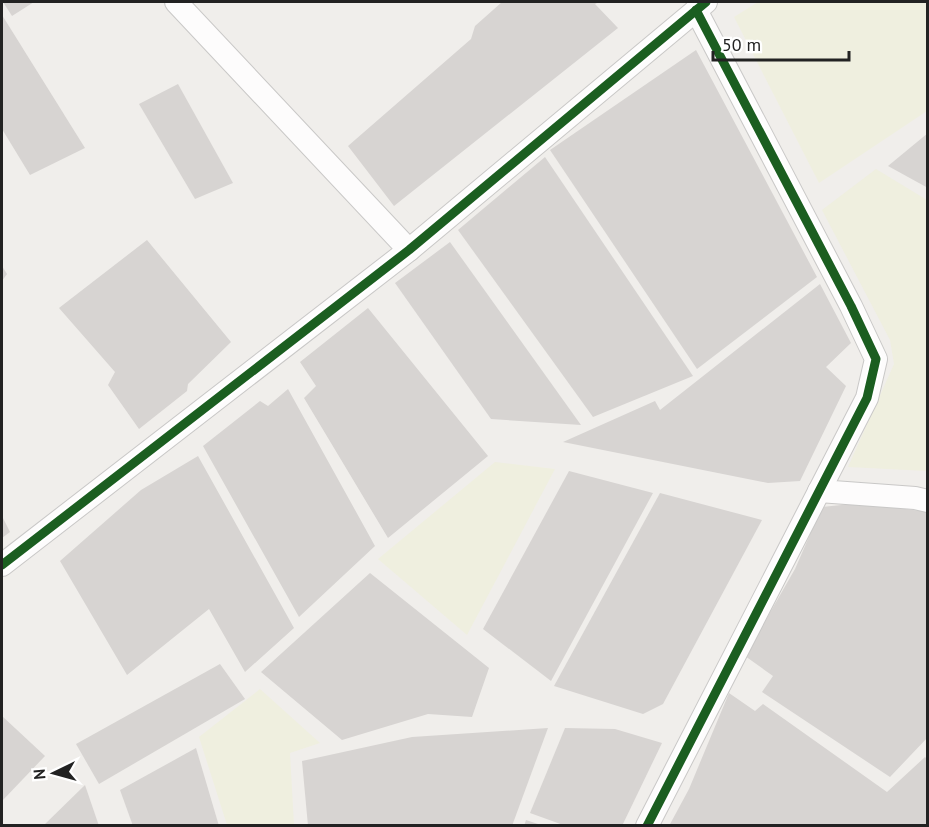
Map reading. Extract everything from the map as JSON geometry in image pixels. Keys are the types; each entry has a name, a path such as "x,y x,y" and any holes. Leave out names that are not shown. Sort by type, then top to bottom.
{"street":[{"path":"176,2 409,250"},
{"path":"2,565 409,250 701,6 876,359 867,398 647,825"},
{"path":"819,491 915,498 927,501"}],"green space":[{"path":"758,2 927,2 927,111 819,183 734,17"},
{"path":"876,169 927,200 927,471 848,467 894,364 890,340 822,210"},
{"path":"495,462 555,469 467,635 378,559"},
{"path":"260,689 320,743 290,753 294,825 227,825 199,737"}],"building":[{"path":"3,2 34,2 12,16"},
{"path":"502,2 599,2 595,4 618,28 394,206 348,146 471,39 475,26"},
{"path":"2,15 85,148 30,175 2,129"},
{"path":"696,50 817,277 697,369 550,150"},
{"path":"178,84 233,183 195,199 139,104"},
{"path":"928,133 928,188 888,166"},
{"path":"545,157 693,376 593,417 458,230"},
{"path":"147,240 231,342 188,384 187,391 139,429 108,385 115,372 59,308"},
{"path":"450,242 581,425 491,419 395,283"},
{"path":"2,266 7,274 2,281"},
{"path":"820,284 851,343 826,367 846,386 800,481 768,483 563,442 655,401 660,410"},
{"path":"368,308 488,456 388,538 304,398 316,386 300,362"},
{"path":"288,389 375,546 299,617 203,446 260,401 268,406"},
{"path":"198,456 294,628 245,672 209,609 127,675 60,561 141,490"},
{"path":"569,471 653,493 551,681 483,629"},
{"path":"660,493 762,520 663,704 643,714 554,686"},
{"path":"860,503 928,512 928,737 890,777 762,692 773,676 745,656 795,569 822,507"},
{"path":"2,516 10,532 2,538"},
{"path":"370,573 489,668 472,717 428,714 342,740 261,672"},
{"path":"220,664 245,699 99,784 76,744"},
{"path":"729,693 755,711 763,704 887,792 925,757 928,760 928,826 669,826 689,789"},
{"path":"2,716 45,756 2,801"},
{"path":"548,728 512,826 308,826 302,761 412,737"},
{"path":"565,728 615,729 662,743 622,826 566,826 530,813"},
{"path":"196,748 219,826 133,826 120,790"},
{"path":"85,785 99,826 43,826"},
{"path":"526,820 541,825 541,826 524,826"}],"cycle path":[{"path":"2,565 409,250 706,2"},
{"path":"647,826 867,398 876,359 851,306 696,10"}]}
